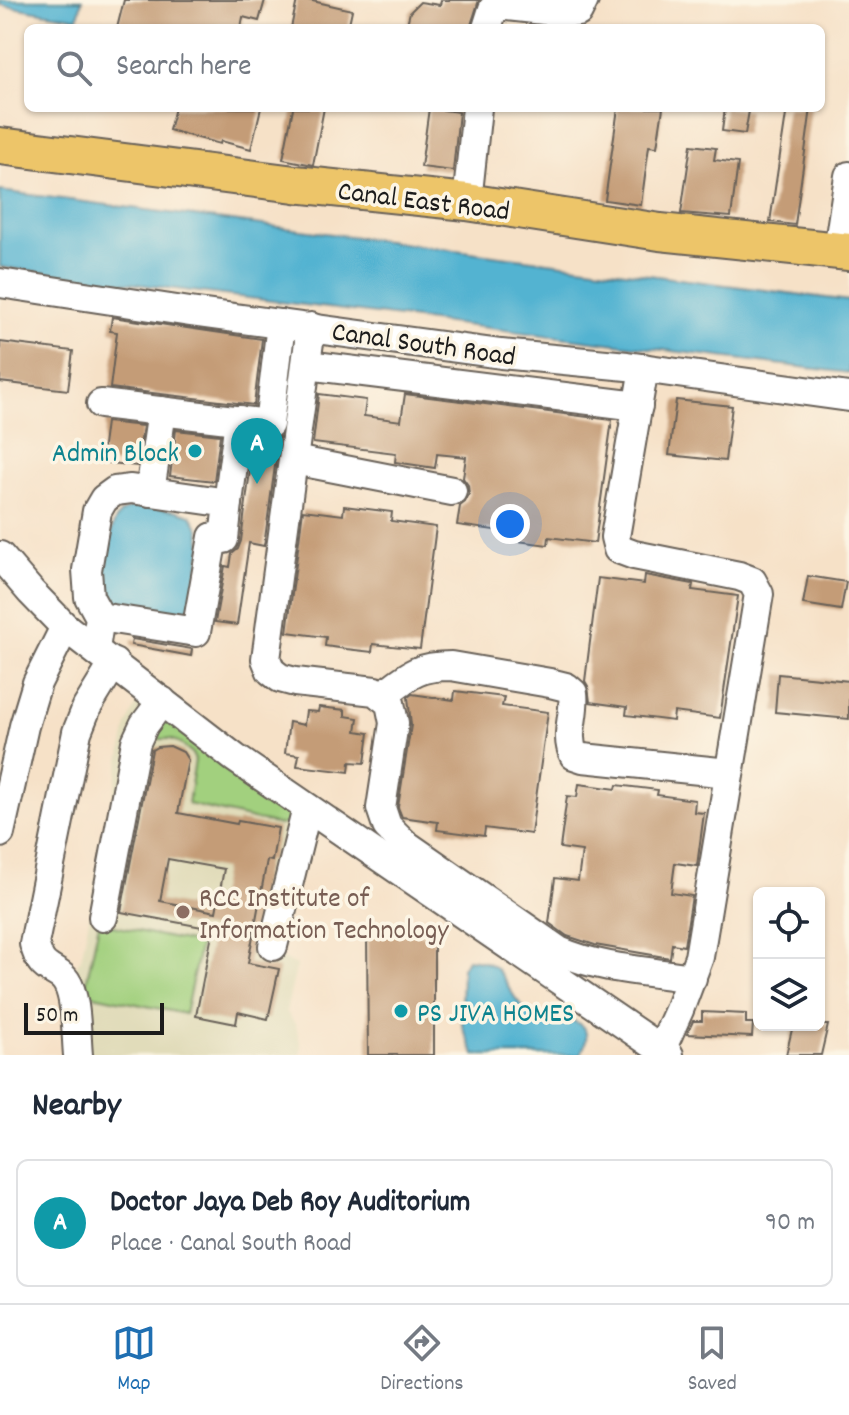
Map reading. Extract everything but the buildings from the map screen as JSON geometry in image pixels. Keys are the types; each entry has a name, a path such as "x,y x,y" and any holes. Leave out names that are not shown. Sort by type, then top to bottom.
{"main road":[{"name":"Canal East Road","path":"0,146 295,184 467,202 660,232 843,251"}],"street":[{"path":"488,24 493,9 498,5 571,13 581,9 584,0"},
{"path":"467,202 477,112"},
{"path":"843,251 849,176"},
{"name":"Canal South Road","path":"0,283 501,354 644,368 849,397"},
{"path":"101,404 269,424 281,324"},
{"path":"311,327 266,659 271,671 280,678 295,682 375,691 390,703 394,723 381,808 387,826 405,844 559,951 595,964 692,978"},
{"path":"307,365 638,406"},
{"path":"0,556 65,627 235,758 665,1053 699,957 759,594 752,581 739,576 618,549 615,537 644,368"},
{"path":"150,492 162,411"},
{"path":"100,617 196,632 213,537 224,539 239,420"},
{"path":"294,460 452,491"},
{"path":"78,1055 67,982 38,957 34,944 77,732 93,696 104,656 100,617 89,597 87,586 97,511 104,499 115,491 131,489 228,503"},
{"path":"0,833 37,683 65,627"},
{"path":"382,696 413,672 438,666 550,683 566,687 573,693 575,702 570,747 574,755 729,773"},
{"path":"103,917 136,742 162,701"},
{"path":"273,946 307,808"}],"shaded area":[{"name":"RCC Institute of Information Technology","path":"140,697 293,805 264,952 297,965 286,1011 296,1025 300,1055 87,1055 72,972 81,959 127,725"}],"green space":[{"path":"160,715 293,810 292,822 279,825 188,804 195,760 191,752 178,742 153,739 151,736"},
{"path":"99,923 200,944 185,1014 84,993"}],"water":[{"path":"0,0 82,0 78,18 0,5"},
{"path":"0,191 849,301 849,373 0,267"},
{"path":"142,505 191,515 199,529 202,545 194,598 184,614 174,622 105,603 106,558 111,532 119,515"},
{"path":"467,959 493,966 524,1008 579,1024 585,1031 586,1041 580,1055 475,1055 461,1017 462,968"}],"place":[{"name":"Admin Block","path":"195,451"},
{"name":"Doctor Jaya Deb Roy Auditorium","path":"257,484"},
{"name":"RCC Institute of Information Technology","path":"183,912"},
{"name":"PS JIVA HOMES","path":"401,1011"}]}
